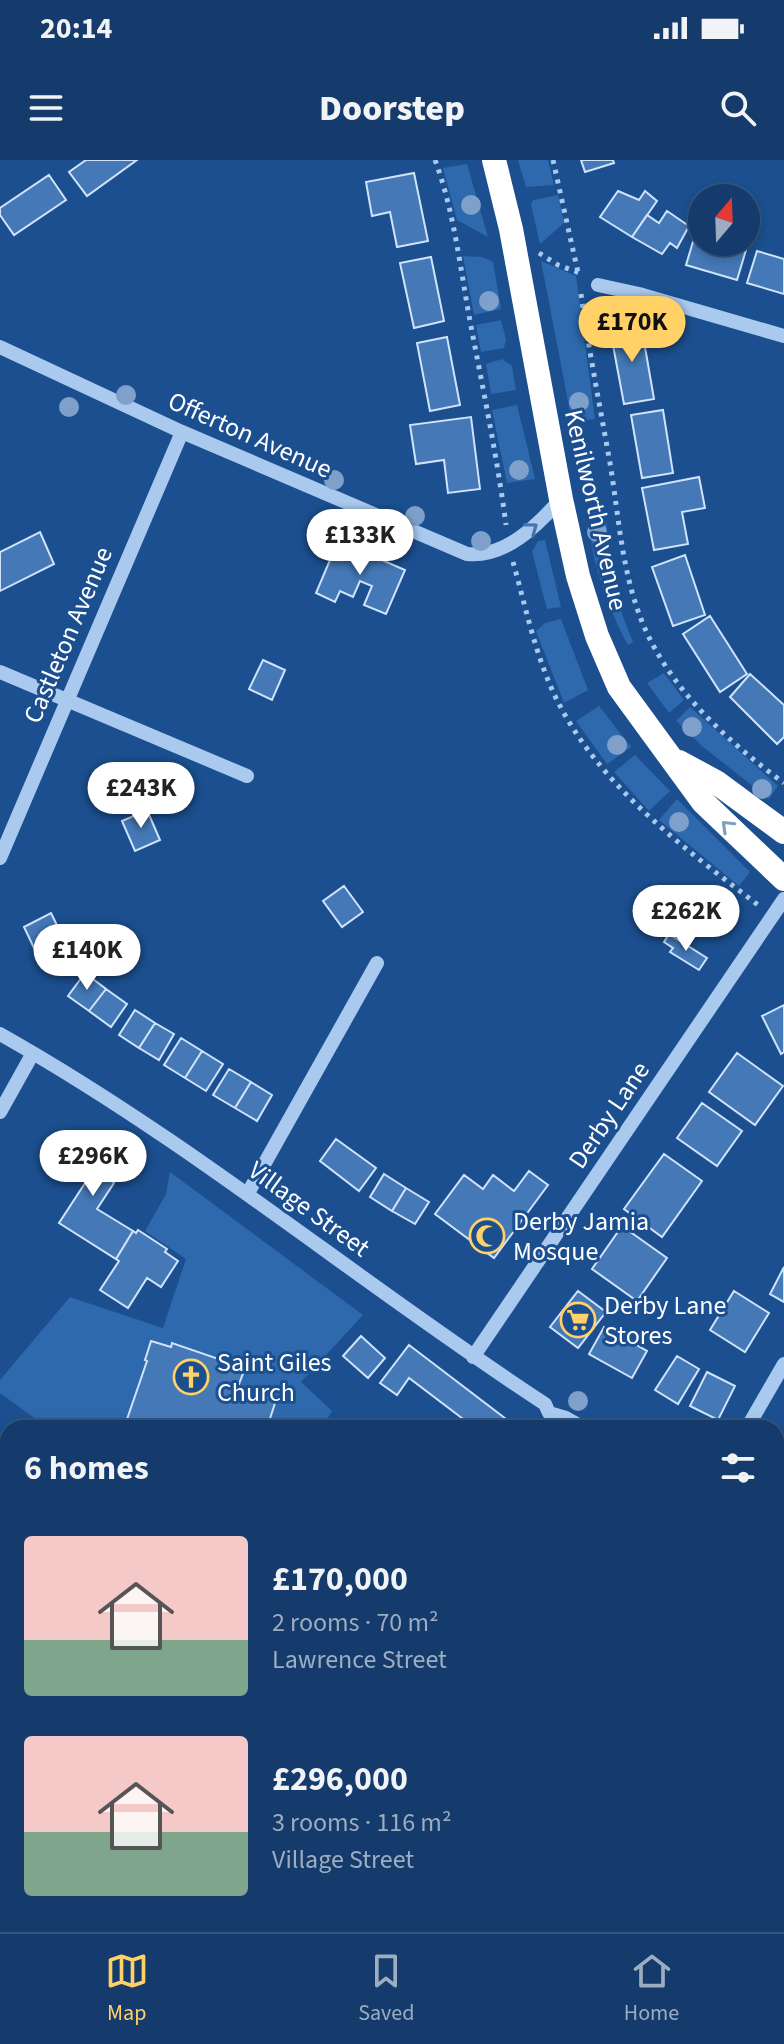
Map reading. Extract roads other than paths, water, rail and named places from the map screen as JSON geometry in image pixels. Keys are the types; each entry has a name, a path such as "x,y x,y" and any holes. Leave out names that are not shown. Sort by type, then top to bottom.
{"highway":[{"name":"Kenilworth Avenue","path":"494,160 511,229 561,499 578,576 597,636 619,687 703,802 784,879"},
{"name":"Kenilworth Avenue","path":"673,759 716,782 784,832"}],"street":[{"path":"598,285 784,336"},
{"name":"Offerton Avenue","path":"0,347 182,432 475,555 496,550 535,528 561,499"},
{"name":"Castleton Avenue","path":"0,858 182,432"},
{"path":"0,672 247,776"},
{"name":"Derby Lane","path":"473,1357 784,899"},
{"path":"248,1193 377,963"},
{"name":"Village Street","path":"0,1034 248,1193 473,1357 545,1404 548,1420 570,1420"},
{"path":"0,1112 33,1053"},
{"path":"752,1420 784,1364"}],"place":[{"name":"Derby Jamia Mosque","path":"487,1236"},
{"name":"Derby Lane Stores","path":"578,1320"},
{"name":"Saint Giles Church","path":"191,1377"}]}
